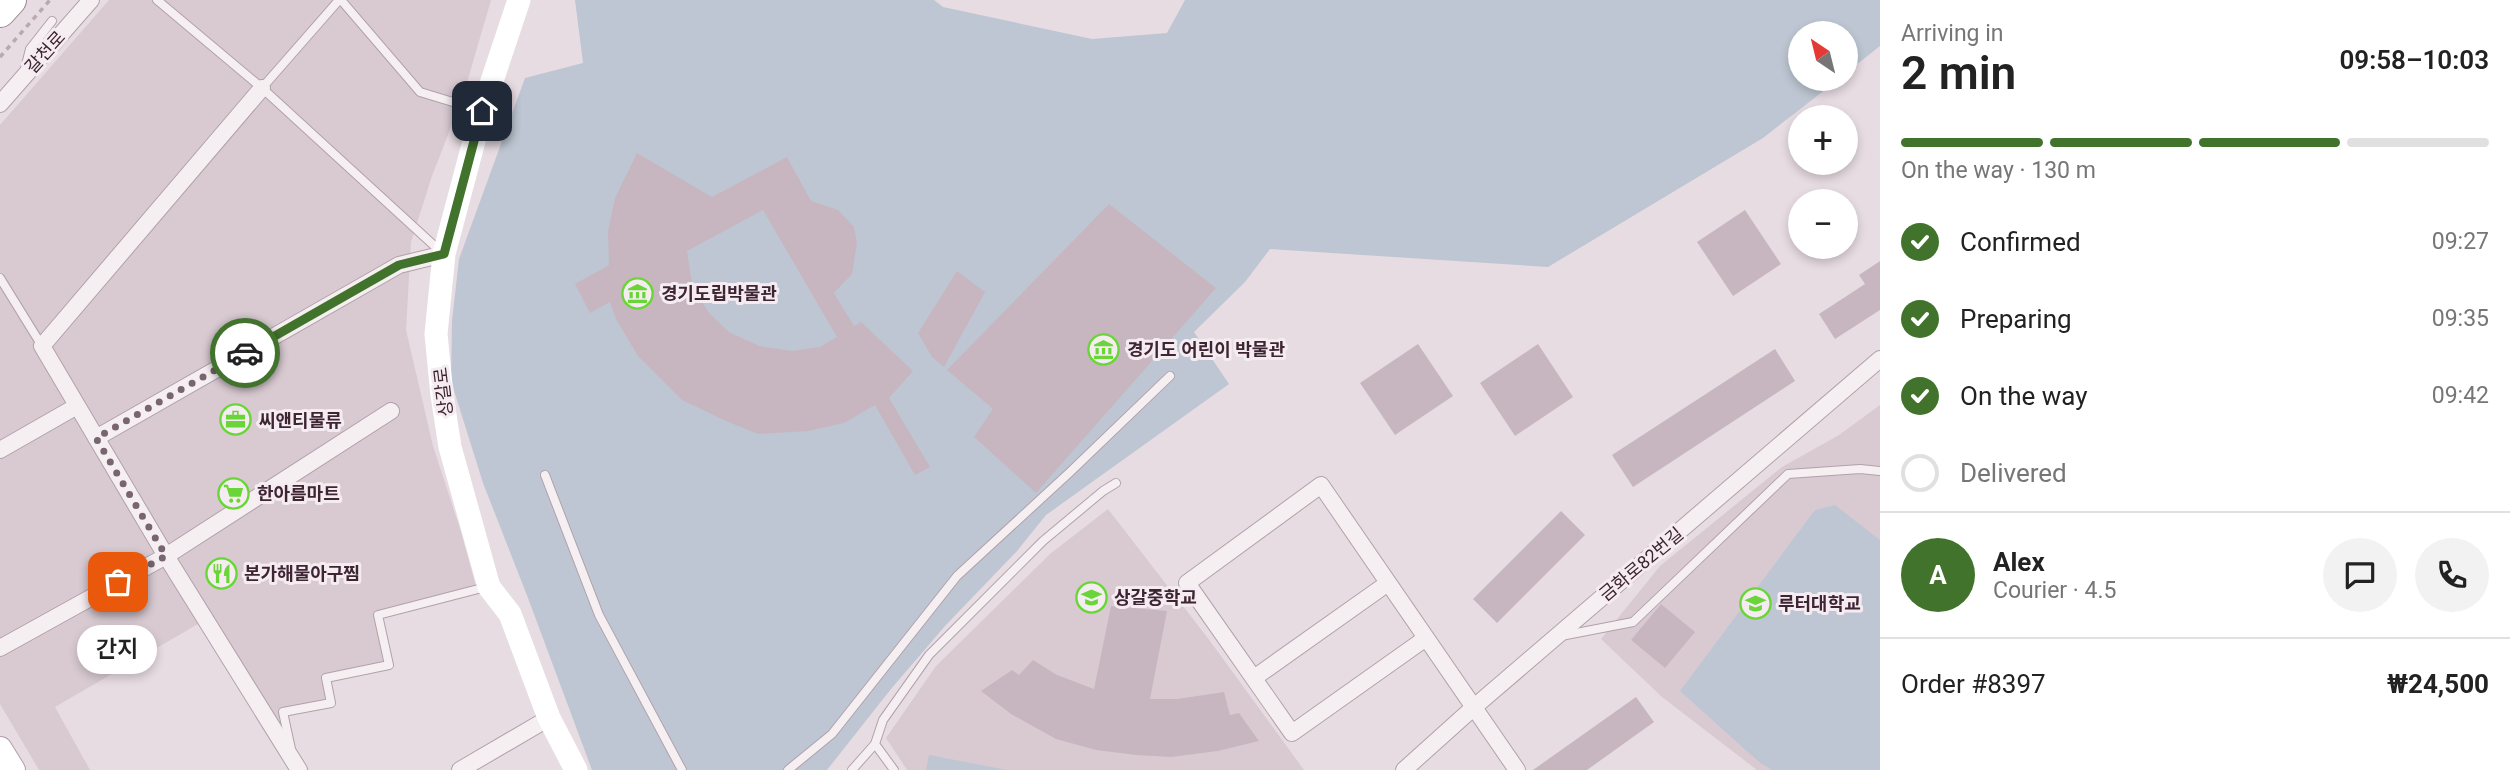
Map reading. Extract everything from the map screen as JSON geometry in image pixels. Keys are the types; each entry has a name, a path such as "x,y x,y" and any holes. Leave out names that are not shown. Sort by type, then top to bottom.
{"highway":[{"path":"0,12 11,0"}],"main road":[{"path":"0,749 13,770"}],"street":[{"name":"갈천로","path":"0,104 91,0"},
{"name":"상갈로","path":"519,0 482,111 444,254 436,334 450,447 489,587 510,614 549,718 576,770"},
{"path":"262,88 42,346 166,556 296,766"},
{"path":"96,438 399,265 444,254"},
{"name":"금화로82번길","path":"1404,770 1880,359"},
{"path":"0,450 77,406"},
{"path":"0,648 166,556 391,411"},
{"path":"1426,638 1292,733 1187,583 1321,485 1517,770"},
{"path":"1254,678 1388,583"},
{"path":"460,770 549,718"}],"lane":[{"path":"157,0 262,88 444,254"},
{"path":"262,88 340,0 420,92 482,111"},
{"path":"24,75 30,49 52,21"},
{"path":"0,278 42,346"},
{"path":"788,770 832,734 957,576 1170,376"},
{"path":"1555,638 1633,622 1788,474 1860,469 1880,471"},
{"path":"545,475 599,615 682,770"},
{"path":"852,770 876,744 883,720 929,655 1043,541 1116,483"},
{"path":"296,766 283,712 331,702 326,678 388,665 378,615 489,587"},
{"path":"876,744 894,770"}],"path":[{"path":"0,57 50,0"}],"shaded area":[{"path":"109,0 491,0 463,96 432,176 411,242 406,330 433,446 477,590 379,615 389,665 326,678 331,703 283,712 285,748 205,620 55,707 90,770 39,770 0,704 0,125"},
{"path":"575,0 934,0 943,7 1092,39 1167,33 1185,0 1880,0 1880,46 1858,63 1858,21 1788,21 1788,91 1824,91 1806,105 1788,105 1788,119 1763,138 1548,267 1270,249 1245,282 1194,332 1229,384 1046,515 1017,551 945,626 827,770 592,770 483,483 451,381 452,321 459,259 525,78 583,63"},
{"name":"루터대학교","path":"1880,405 1880,770 1757,770 1662,697 1601,639 1660,566 1782,467 1839,435"},
{"path":"1835,505 1880,540 1880,770 1772,770 1759,762 1680,691 1815,510"},
{"name":"상갈중학교","path":"1108,509 1210,641 1304,770 907,770 886,738 936,666 1050,554"},
{"path":"929,755 1007,770 926,770"}],"building":[{"name":"경기도립박물관","path":"637,153 712,197 787,157 811,201 838,210 854,227 857,243 852,274 834,293 854,326 861,322 913,371 889,398 930,467 915,475 875,405 844,423 808,431 758,434 682,400 638,356 616,319 610,302 590,313 575,284 609,265 608,232 615,198","holes":["763,210 837,337 820,347 792,351 759,346 729,332 708,312 692,284 687,251"]},
{"name":"경기도 어린이 박물관","path":"1109,204 1216,288 1036,493 974,437 993,409 947,370"},
{"path":"1745,210 1781,264 1733,296 1697,242"},
{"path":"1880,261 1880,310 1835,339 1819,314 1865,284 1859,275"},
{"path":"957,271 985,292 944,367 932,357 918,333"},
{"path":"1418,344 1453,396 1395,435 1360,383"},
{"path":"1538,344 1573,397 1515,436 1480,383"},
{"path":"1775,349 1795,381 1633,487 1612,455"},
{"path":"1561,511 1585,535 1497,623 1473,599"},
{"path":"1661,604 1695,632 1665,668 1631,640"},
{"path":"1111,606 1167,611 1150,699 1177,699 1224,692 1230,715 1239,713 1259,741 1218,751 1171,757 1096,750 1056,739 1011,714 981,691 1012,670 1019,675 1033,660 1057,675 1094,689"},
{"path":"1636,697 1654,722 1587,770 1533,770"}],"way so far":[{"path":"118,582 166,556 96,438 245,353"}],"place":[{"name":"경기도립박물관","path":"638,293"},
{"name":"경기도 어린이 박물관","path":"1104,349"},
{"name":"씨앤티물류","path":"236,420"},
{"name":"한아름마트","path":"234,493"},
{"name":"본가해물아구찜","path":"221,573"},
{"name":"간지","path":"118,582"},
{"name":"상갈중학교","path":"1091,597"},
{"name":"루터대학교","path":"1755,603"}],"route":[{"path":"245,353 399,265 444,254 482,111"}]}
